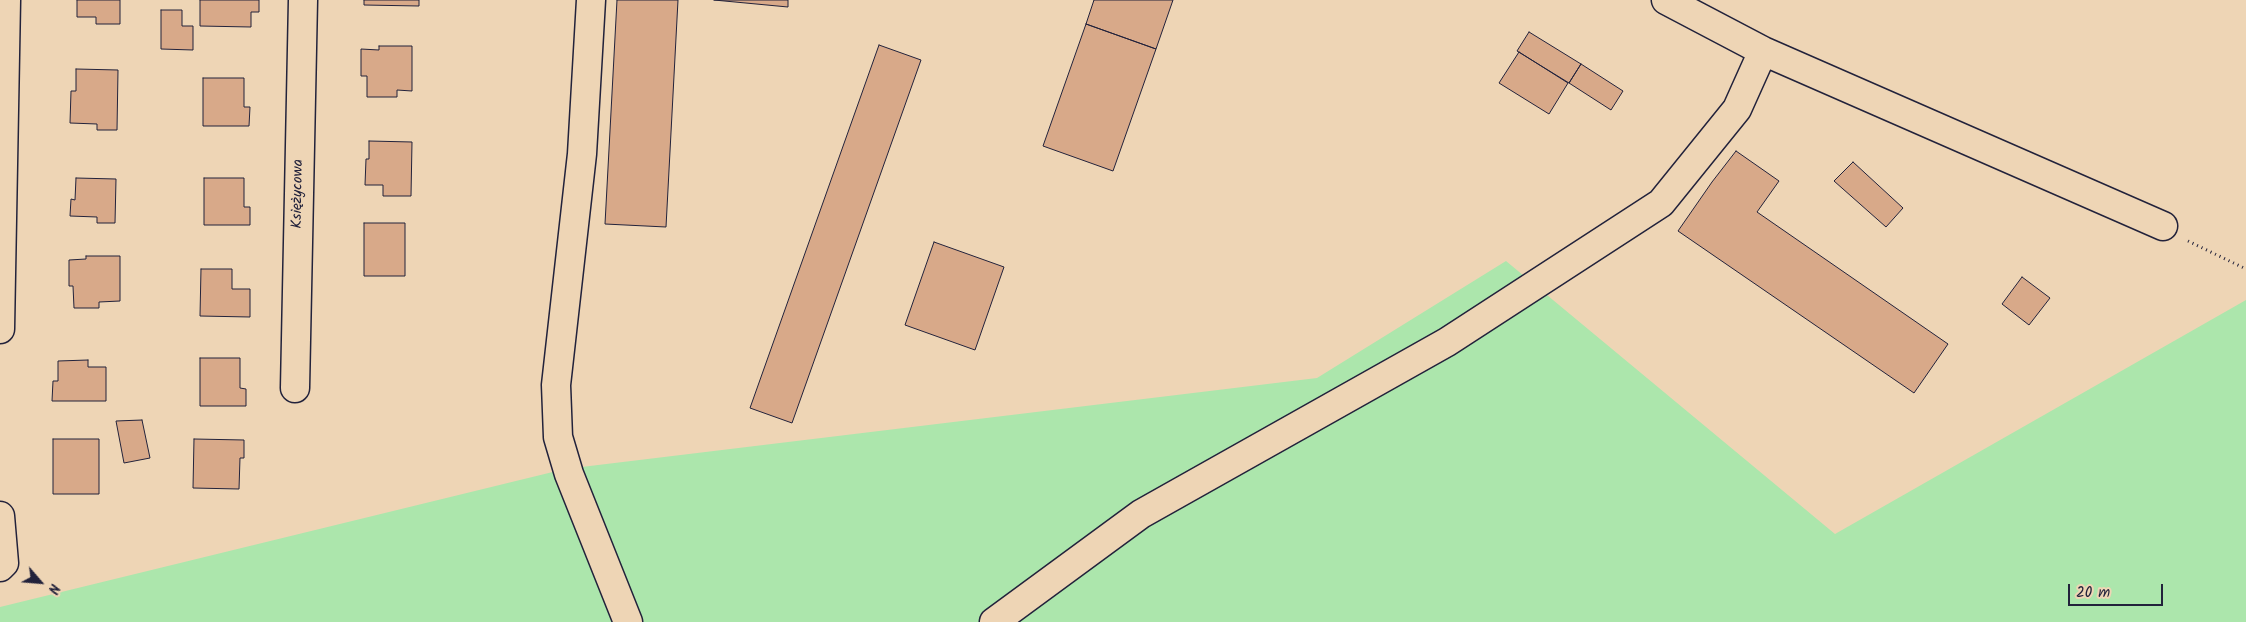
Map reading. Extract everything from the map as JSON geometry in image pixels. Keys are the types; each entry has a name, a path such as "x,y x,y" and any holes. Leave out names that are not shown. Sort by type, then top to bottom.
{"street":[{"path":"0,329 6,0"},
{"name":"Księżycowa","path":"295,388 303,0"},
{"path":"591,0 582,154 556,385 558,437 569,474 628,622"},
{"path":"1666,0 1763,51 2163,226"},
{"path":"994,622 1141,514 1447,342 1661,203 1737,109 1763,51"},
{"path":"0,516 4,563 0,567"}],"green space":[{"path":"1506,261 1835,534 2246,300 2246,622 0,622 0,607 565,469 1317,378"}],"building":[{"path":"77,0 120,0 120,24 96,24 96,17 77,17"},
{"path":"200,0 259,0 259,12 251,12 251,27 200,26"},
{"path":"364,0 419,0 419,6 364,5"},
{"path":"617,0 678,0 666,227 605,224"},
{"path":"714,0 788,0 788,7"},
{"path":"1094,0 1173,0 1156,49 1086,24"},
{"path":"161,10 182,10 182,26 193,26 193,50 161,49"},
{"path":"1086,24 1156,49 1113,171 1043,146"},
{"path":"1529,32 1581,64 1569,83 1517,51"},
{"path":"879,45 921,60 792,423 750,408"},
{"path":"379,46 412,46 412,91 397,90 397,97 367,97 367,76 361,76 361,49 379,50"},
{"path":"1519,52 1568,83 1549,114 1499,83"},
{"path":"1581,64 1623,91 1611,110 1569,83"},
{"path":"76,69 118,70 117,130 97,130 97,124 70,123 71,91 76,91"},
{"path":"203,78 244,78 244,107 250,107 249,126 203,126"},
{"path":"369,141 412,142 411,196 383,196 383,185 365,185 366,159 369,159"},
{"path":"1736,151 1779,181 1757,212 1948,344 1914,393 1678,231"},
{"path":"1853,162 1903,208 1886,227 1834,181"},
{"path":"76,178 116,179 115,223 97,223 97,217 70,216 71,199 75,200"},
{"path":"204,178 244,178 244,207 250,207 250,225 204,225"},
{"path":"364,223 405,223 405,276 364,276"},
{"path":"934,242 1004,267 975,350 905,325"},
{"path":"86,256 120,256 120,301 99,302 99,308 74,308 73,286 69,286 69,260 86,259"},
{"path":"201,269 232,269 232,289 250,289 250,317 200,316"},
{"path":"2022,277 2050,298 2029,325 2002,304"},
{"path":"200,358 240,358 240,388 246,389 246,406 200,406"},
{"path":"88,360 88,367 106,367 106,401 52,401 53,381 58,381 58,361"},
{"path":"142,420 150,458 124,463 116,421"},
{"path":"53,439 99,439 99,494 53,494"},
{"path":"194,439 244,440 244,458 240,458 239,489 193,488"}]}
